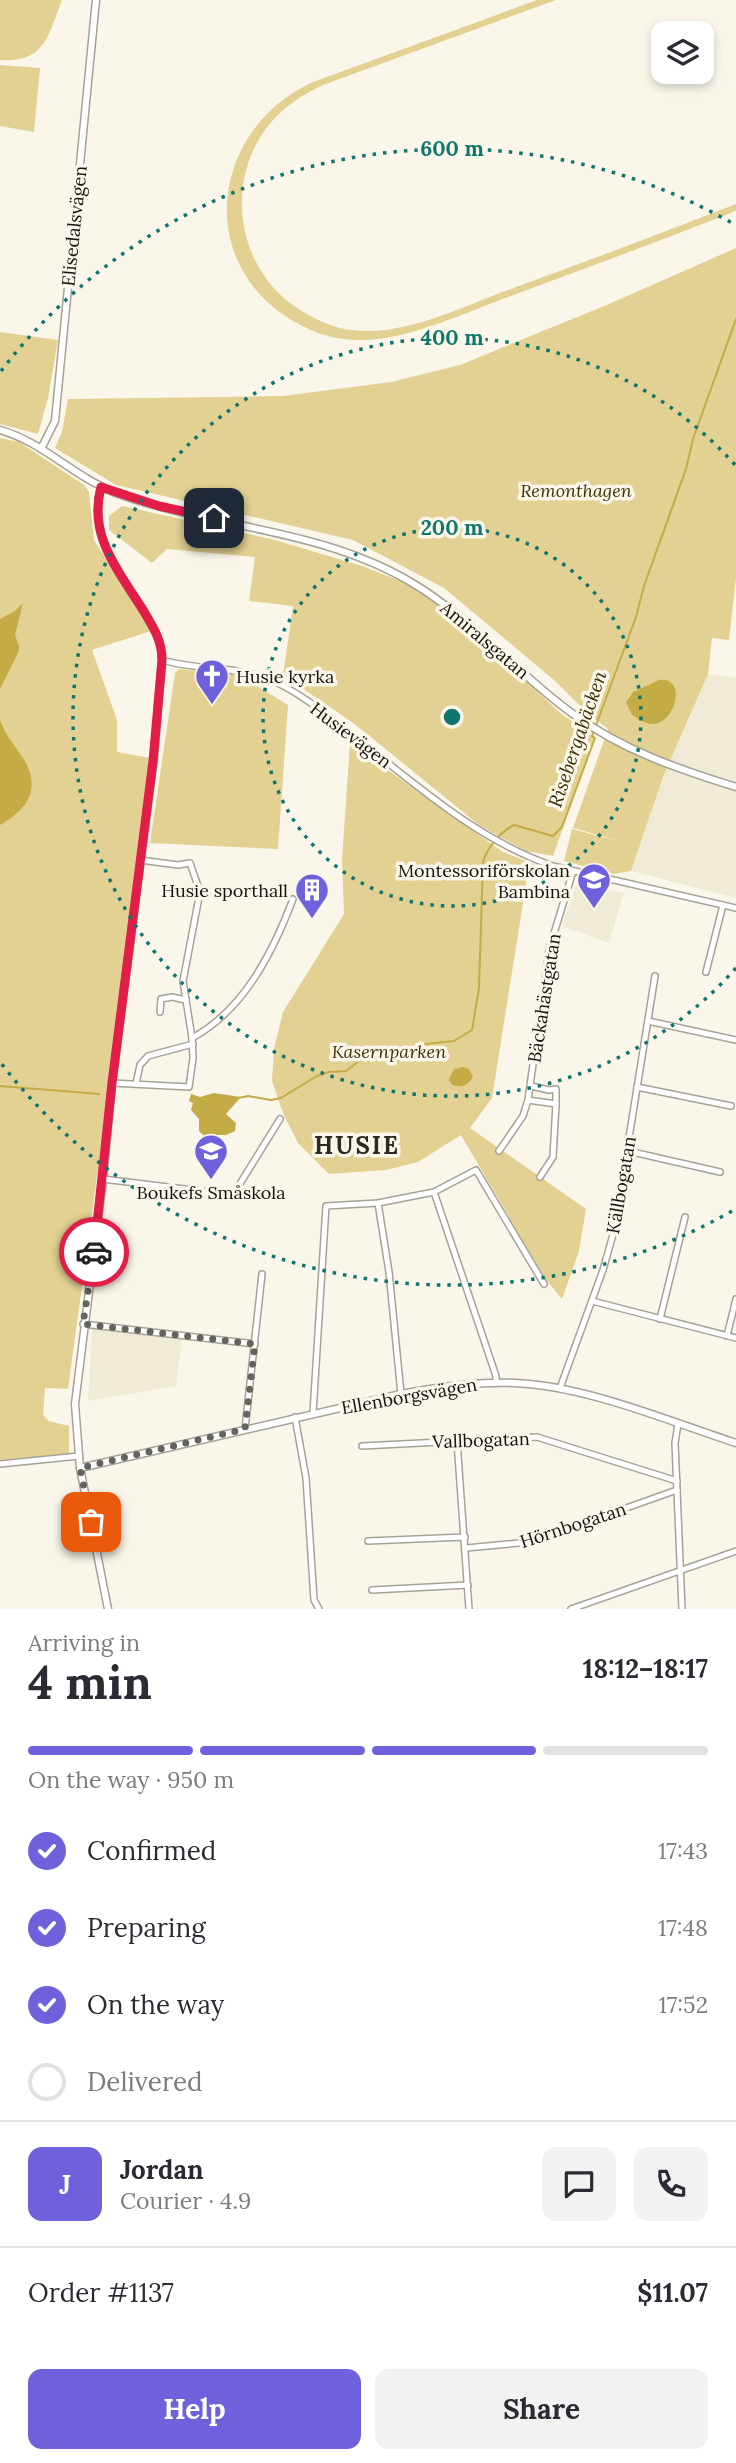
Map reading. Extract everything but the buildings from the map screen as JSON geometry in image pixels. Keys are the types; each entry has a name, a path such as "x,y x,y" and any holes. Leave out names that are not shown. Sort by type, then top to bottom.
{"street":[{"name":"Elisedalsvägen","path":"41,449 55,421 96,0"},
{"path":"0,430 41,449 101,487 96,507 99,533 156,633 162,650 153,761 75,1404 80,1468 108,1609"},
{"name":"Amiralsgatan","path":"101,487 159,506 303,538 383,567 431,594 467,620 552,698 588,725 649,758 736,787"},
{"name":"Husievägen","path":"162,660 263,677 299,696 351,732 461,820 532,859 736,908"},
{"path":"112,1083 189,1087 193,1058 183,981 200,892 190,863 140,860"},
{"name":"Bäckahästgatan","path":"499,1151 523,1116 528,1100 549,950 573,871"},
{"path":"136,1084 140,1065 148,1056 192,1041 211,1028 253,982 285,921 293,899"},
{"path":"706,972 723,905"},
{"name":"Källbogatan","path":"560,1388 614,1231 655,976"},
{"path":"160,1012 161,999 172,997 186,1000"},
{"path":"648,1021 736,1040"},
{"name":"Bäckahästgatan","path":"531,1086 556,1089 556,1104"},
{"path":"638,1087 731,1106"},
{"path":"528,1100 556,1104 553,1157 540,1177"},
{"path":"103,1179 233,1195 280,1119"},
{"path":"628,1151 720,1172"},
{"path":"313,1413 326,1206 378,1203 434,1192 476,1170 544,1284"},
{"path":"434,1192 468,1286 496,1382"},
{"path":"378,1203 389,1272 401,1394"},
{"path":"660,1319 685,1217"},
{"path":"245,1429 262,1273"},
{"path":"727,1336 736,1299"},
{"path":"592,1301 736,1338"},
{"path":"83,1324 255,1344"},
{"name":"Ellenborgsvägen","path":"80,1468 401,1394 496,1382 560,1388 736,1443"},
{"path":"295,1417 306,1478 314,1600 319,1609"},
{"path":"678,1424 677,1490 682,1609"},
{"name":"Vallbogatan","path":"362,1446 537,1437 677,1481"},
{"path":"457,1441 469,1609"},
{"path":"0,1464 79,1456"},
{"name":"Hörnbogatan","path":"466,1548 530,1542 677,1490"},
{"path":"368,1541 465,1537"},
{"path":"571,1609 736,1551"},
{"path":"372,1590 468,1585"}],"shaded area":[{"path":"23,603 15,635 19,646 18,653 0,689 0,619"},
{"path":"708,674 736,678 736,898 631,871 663,777"},
{"path":"659,680 667,680 674,686 675,700 665,719 649,724 632,715 626,702 633,692"},
{"path":"0,720 29,769 31,788 25,805 0,825"},
{"name":"Montessoriförskolan Bambina","path":"577,883 624,893 609,943 562,926"},
{"path":"454,1069 469,1069 473,1077 464,1086 452,1085 449,1079"},
{"path":"214,1093 241,1097 226,1114 236,1123 235,1131 226,1135 203,1135 199,1131 199,1119 191,1110 191,1094 200,1097"},
{"path":"92,1329 182,1338 176,1386 88,1401"}],"green space":[{"path":"0,0 62,0 48,36 36,52 15,60 0,60"},
{"path":"537,0 556,0 323,85 293,102 274,119 254,148 242,198 250,248 261,271 277,291 305,313 338,327 366,331 401,327 456,310 736,204 736,211 452,319 394,337 356,340 319,333 287,317 257,291 238,261 228,227 228,193 237,160 254,129 280,102 313,82"},
{"path":"0,65 40,68 34,132 0,126"},
{"name":"Remonthagen","path":"736,248 736,578 729,640 712,638 708,674 663,777 631,871 614,874 564,861 572,829 623,842 573,828 608,729 444,588 353,540 116,485 55,448 62,432 68,399 283,396 391,382 460,365"},
{"path":"0,332 58,340 48,398 38,434 0,424"},
{"path":"0,438 19,442 84,485 89,492 94,540 151,631 92,650 117,720 117,752 150,758 137,882 68,1389 45,1388 43,1415 49,1421 69,1426 69,1454 0,1460"},
{"path":"122,506 275,540 362,566 403,582 465,622 559,712 595,738 553,856 526,851 479,825 356,725 283,675 293,606 249,601 255,557 167,549 152,563 109,530 109,516"},
{"path":"179,669 239,675 288,705 278,849 150,843 175,673"},
{"name":"Kasernparken","path":"350,743 503,852 549,870 527,878 492,1098 470,1128 586,1209 579,1251 562,1299 544,1277 461,1135 418,1162 386,1170 329,1174 298,1143 283,1113 272,1081 274,1049 283,1012 344,914 342,859"}],"waterway":[{"name":"Risebergabäcken","path":"239,1098 281,1098 317,1076 346,1071 363,1058 401,1060 425,1044 454,1041 472,1030 479,988 483,862 499,836 514,825 553,836 562,827 595,738 592,736 636,617 644,586 686,469 693,439 736,319"},
{"name":"Risebergabäcken","path":"0,1086 99,1094"}],"way so far":[{"path":"91,1522 80,1468 245,1429 255,1344 83,1324 94,1252"}],"place":[{"name":"Husie kyrka","path":"212,706"},
{"name":"Montessoriförskolan Bambina","path":"594,910"},
{"name":"Husie sporthall","path":"312,920"},
{"name":"Boukefs Småskola","path":"211,1181"}],"district":[{"name":"HUSIE","path":"357,1145"}],"route":[{"path":"94,1252 112,1083 153,761 162,660 160,641 99,533 96,507 101,487 159,506 214,518"}]}
